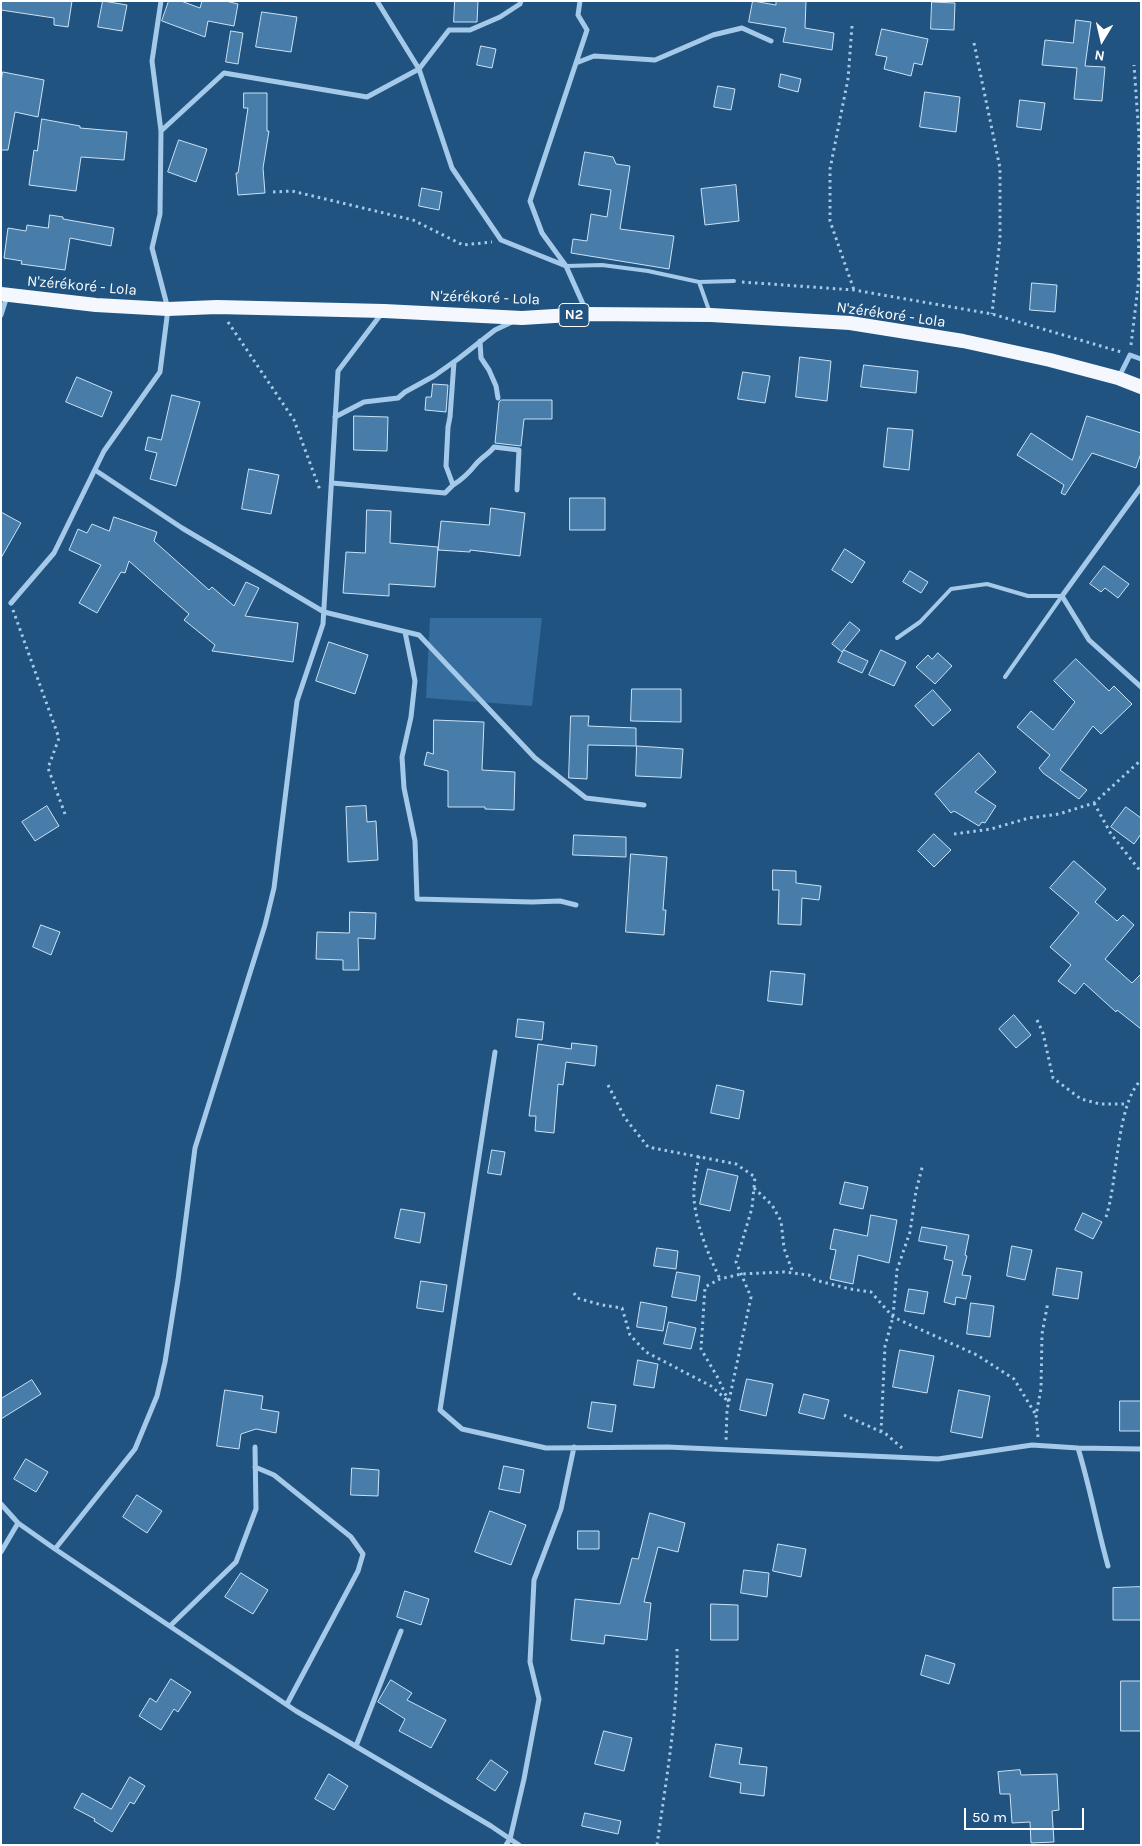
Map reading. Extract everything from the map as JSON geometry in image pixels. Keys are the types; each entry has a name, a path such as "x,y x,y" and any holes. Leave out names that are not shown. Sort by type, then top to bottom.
{"highway":[{"name":"N'zérékoré - Lola","path":"4,295 96,305 168,310 218,307 384,311 522,318 587,314 711,315 850,323 963,341 1050,360 1118,378 1141,387"}],"street":[{"path":"11,603 54,553 104,451 160,372 168,310 152,248 160,214 160,131 152,61 161,1"},
{"path":"377,1 419,69 452,168 501,240 566,266"},
{"path":"160,131 224,72 367,97 419,69 449,30 470,30 500,17 520,4 521,1"},
{"path":"580,1 578,14 587,30 530,201 542,233 566,266 587,314"},
{"path":"576,62 594,56 655,60 714,35 742,28 771,41"},
{"path":"1,315 4,295"},
{"path":"55,1549 135,1449 157,1396 165,1362 178,1280 195,1148 265,925 274,888 297,702 323,624 338,371 384,311"},
{"path":"335,417 364,402 398,398 454,362 495,330 522,318"},
{"path":"480,341 481,358 490,370 498,398"},
{"path":"1118,378 1130,355 1141,359"},
{"path":"453,485 446,466 454,362"},
{"path":"332,483 445,493 470,473 477,463 491,452 494,447 519,450 517,490"},
{"path":"95,470 182,528 324,612 419,635 535,758 586,798 644,805"},
{"path":"1141,487 1062,596 1089,640 1141,687"},
{"path":"406,632 415,680 411,717 402,757 404,788 415,841 418,899 560,901 576,906"},
{"path":"495,1052 440,1410 462,1429 546,1448 667,1447 938,1460 1039,1445 1141,1449"},
{"path":"170,1626 236,1562 256,1509 255,1447"},
{"path":"506,1845 510,1839 524,1779 539,1699 530,1662 534,1580 561,1509 574,1447"},
{"path":"1078,1448 1108,1566"},
{"path":"255,1467 274,1475 351,1537 364,1554 358,1571 287,1704"},
{"path":"1,1504 18,1523 55,1549 287,1704 491,1826 519,1845"},
{"path":"1,1552 18,1523"},
{"path":"356,1746 401,1631"}],"lane":[{"path":"566,266 602,265 648,271 699,282 734,282"},
{"path":"699,282 711,315"},
{"path":"897,638 920,622 951,589 987,584 1028,596 1062,596"},
{"path":"1005,677 1062,596"}],"path":[{"path":"852,26 848,79 830,169 830,221 854,290"},
{"path":"974,43 1000,168 1000,238 992,314"},
{"path":"734,282 854,290 992,314 1130,355 1139,278 1139,136 1134,64"},
{"path":"273,192 292,190 413,220 463,246 501,240"},
{"path":"218,307 294,420 330,517"},
{"path":"11,603 59,738 48,768 65,814"},
{"path":"954,834 991,829 1029,818 1059,814 1094,803 1141,760"},
{"path":"1094,803 1116,841 1141,872"},
{"path":"1037,1020 1043,1034 1053,1078 1081,1099 1100,1104 1127,1104"},
{"path":"1106,1217 1127,1104 1141,1080"},
{"path":"608,1085 625,1118 648,1147 736,1164 755,1178 752,1208 736,1262 751,1297 729,1402 725,1450"},
{"path":"699,1156 694,1189 697,1213 706,1247 720,1279"},
{"path":"881,1432 885,1346 893,1317 897,1270 910,1232 916,1191 923,1164"},
{"path":"754,1188 772,1205 781,1221 784,1248 793,1273"},
{"path":"729,1402 701,1349 705,1287 720,1279 741,1274 784,1272 809,1274 816,1280 870,1292 893,1317 977,1355 1014,1379 1036,1415"},
{"path":"574,1293 576,1298 622,1308 630,1335 646,1352 711,1386 729,1402"},
{"path":"1039,1445 1036,1415 1041,1389 1042,1334 1048,1302"},
{"path":"844,1416 886,1434 913,1458"},
{"path":"657,1845 676,1700 677,1648"}],"shaded area":[{"path":"430,618 542,618 532,706 426,698"}],"building":[{"path":"1,1 72,1 68,27 54,25 54,18 1,10"},
{"path":"103,1 127,5 122,31 98,27"},
{"path":"169,1 181,1 200,8 202,1 226,1 238,4 234,26 208,21 205,37 162,21"},
{"path":"455,1 478,1 477,22 454,22"},
{"path":"753,1 776,5 776,1 806,1 805,28 834,33 832,50 783,42 786,28 749,22"},
{"path":"932,2 955,3 954,30 931,29"},
{"path":"262,12 297,17 291,52 256,47"},
{"path":"1076,20 1091,22 1085,66 1105,67 1102,101 1074,99 1077,68 1042,65 1045,40 1073,43"},
{"path":"882,29 928,39 922,65 914,63 911,76 884,69 887,57 876,55"},
{"path":"231,31 243,33 238,64 226,62"},
{"path":"481,46 496,49 492,68 477,65"},
{"path":"3,72 44,80 38,117 15,112 8,150 1,150 1,82"},
{"path":"781,74 801,79 798,92 779,87"},
{"path":"718,86 735,89 731,110 714,107"},
{"path":"925,92 960,97 956,132 920,127"},
{"path":"244,93 267,93 267,131 269,131 263,168 265,193 238,195 236,173 238,173 248,108 244,108"},
{"path":"1020,100 1045,103 1041,130 1017,127"},
{"path":"42,119 80,126 80,128 127,132 124,160 81,157 76,191 29,185 34,150 37,151"},
{"path":"179,140 207,149 196,182 168,172"},
{"path":"585,152 613,157 616,164 630,166 620,229 674,236 669,269 571,253 573,239 587,241 591,214 607,217 611,190 579,185"},
{"path":"736,185 739,221 705,225 701,189"},
{"path":"422,188 442,192 439,210 419,206"},
{"path":"50,215 114,228 111,246 70,238 65,270 21,264 22,261 4,258 8,228 26,231 27,225 48,228"},
{"path":"1032,283 1057,285 1055,312 1030,310"},
{"path":"800,357 831,361 827,401 796,397"},
{"path":"864,365 918,371 916,393 861,387"},
{"path":"743,372 770,376 765,403 738,399"},
{"path":"77,377 112,392 102,417 66,402"},
{"path":"433,384 448,385 446,412 425,410 426,397 431,397"},
{"path":"172,395 200,402 176,486 150,479 157,453 145,450 148,437 161,440"},
{"path":"502,400 552,400 552,419 524,419 521,446 495,443 499,402"},
{"path":"354,416 388,417 387,451 354,450"},
{"path":"1087,416 1141,433 1141,453 1136,468 1092,453 1065,495 1061,493 1064,485 1017,455 1031,433 1072,460"},
{"path":"888,428 913,430 909,470 884,467"},
{"path":"249,469 279,475 271,514 242,509"},
{"path":"570,498 605,498 605,530 570,530"},
{"path":"491,508 525,513 520,556 470,550 470,552 438,550 441,521 489,525"},
{"path":"367,510 391,511 390,543 438,547 435,587 389,584 389,596 343,593 346,552 365,553"},
{"path":"1,512 21,523 1,558"},
{"path":"114,517 157,532 154,541 209,590 212,587 234,606 246,582 259,588 245,616 298,623 293,662 212,651 215,645 184,620 189,614 129,561 125,573 121,572 97,613 79,603 101,565 69,550 78,529 87,533 92,524 109,531"},
{"path":"845,549 865,562 852,583 832,570"},
{"path":"1104,566 1129,584 1118,598 1105,588 1101,592 1090,584"},
{"path":"910,571 928,582 921,593 903,582"},
{"path":"850,622 860,630 842,652 832,644"},
{"path":"329,642 368,655 355,694 316,681"},
{"path":"844,650 868,661 862,673 838,662"},
{"path":"881,650 906,662 894,686 869,675"},
{"path":"938,653 952,666 935,684 916,667 928,655 932,659"},
{"path":"1076,659 1109,691 1114,686 1132,704 1101,734 1093,726 1060,770 1087,790 1079,799 1043,773 1039,768 1050,755 1017,727 1031,711 1053,730 1075,702 1054,681"},
{"path":"632,689 681,689 681,722 631,721"},
{"path":"933,690 951,710 933,726 915,706"},
{"path":"571,716 589,716 588,726 636,728 636,746 588,745 587,779 569,778"},
{"path":"434,720 484,722 482,770 515,772 514,810 485,809 485,807 448,807 448,771 424,765 427,752 433,754"},
{"path":"637,746 683,749 681,778 636,776"},
{"path":"979,753 996,772 975,792 996,806 985,823 982,822 979,826 954,811 951,813 935,794"},
{"path":"47,806 59,826 35,841 22,822"},
{"path":"366,806 367,822 376,821 378,860 348,862 346,807"},
{"path":"1126,807 1141,818 1141,834 1134,844 1111,827"},
{"path":"934,834 951,850 934,867 918,851"},
{"path":"574,835 626,837 626,857 573,855"},
{"path":"631,854 667,857 663,910 666,910 664,935 626,932"},
{"path":"1074,861 1106,889 1095,902 1117,921 1123,915 1134,925 1105,959 1132,983 1141,974 1141,1029 1117,1010 1116,1012 1084,983 1075,994 1058,981 1071,965 1050,947 1079,913 1050,888"},
{"path":"773,870 796,871 796,883 821,886 819,900 802,898 801,925 778,924 779,890 773,890"},
{"path":"350,912 376,913 375,939 358,938 359,970 343,970 343,960 316,959 317,932 349,933"},
{"path":"41,925 60,932 51,955 33,947"},
{"path":"771,971 805,974 802,1005 768,1001"},
{"path":"1014,1015 1031,1035 1016,1048 999,1029"},
{"path":"518,1019 544,1022 542,1040 516,1037"},
{"path":"572,1043 597,1046 595,1066 566,1062 563,1085 558,1084 554,1133 535,1131 536,1116 529,1116 538,1044 571,1049"},
{"path":"717,1085 744,1091 739,1119 711,1113"},
{"path":"492,1150 505,1152 501,1175 488,1173"},
{"path":"708,1169 738,1176 730,1211 700,1204"},
{"path":"845,1182 868,1187 863,1209 840,1204"},
{"path":"401,1209 425,1213 420,1243 395,1238"},
{"path":"1083,1213 1102,1222 1093,1239 1075,1230"},
{"path":"871,1215 897,1220 889,1263 858,1255 853,1284 830,1279 836,1250 830,1249 834,1229 867,1236"},
{"path":"922,1227 969,1235 965,1255 967,1256 962,1275 971,1276 966,1299 956,1297 955,1305 944,1302 953,1261 944,1259 947,1246 919,1241"},
{"path":"1012,1246 1032,1250 1025,1280 1007,1276"},
{"path":"657,1248 678,1251 676,1269 654,1266"},
{"path":"1057,1268 1082,1272 1078,1299 1053,1295"},
{"path":"677,1272 700,1276 696,1301 672,1297"},
{"path":"421,1281 447,1285 443,1312 417,1308"},
{"path":"909,1289 928,1292 924,1314 905,1311"},
{"path":"641,1302 667,1307 663,1331 637,1327"},
{"path":"971,1303 994,1306 990,1337 967,1334"},
{"path":"669,1322 696,1328 691,1349 664,1344"},
{"path":"900,1350 934,1356 927,1393 893,1387"},
{"path":"638,1360 658,1364 654,1388 634,1385"},
{"path":"747,1379 773,1384 766,1416 740,1410"},
{"path":"32,1380 41,1394 1,1419 1,1399"},
{"path":"225,1390 263,1396 261,1409 279,1412 276,1433 256,1429 241,1434 239,1449 217,1446"},
{"path":"959,1390 990,1396 982,1438 951,1432"},
{"path":"804,1394 829,1400 824,1419 799,1413"},
{"path":"1120,1401 1141,1401 1141,1431 1120,1431"},
{"path":"592,1402 616,1405 612,1432 588,1428"},
{"path":"26,1459 48,1472 36,1492 14,1479"},
{"path":"504,1466 524,1470 520,1493 499,1489"},
{"path":"352,1468 379,1470 378,1496 351,1495"},
{"path":"137,1495 162,1511 147,1533 123,1517"},
{"path":"490,1511 526,1525 511,1565 475,1552"},
{"path":"650,1513 685,1523 678,1552 658,1547 644,1602 651,1603 647,1640 605,1635 604,1644 571,1640 575,1599 620,1604 632,1558 638,1559"},
{"path":"578,1531 599,1531 599,1549 578,1549"},
{"path":"778,1544 806,1549 801,1577 773,1571"},
{"path":"744,1570 769,1573 767,1597 741,1593"},
{"path":"241,1573 268,1590 253,1614 225,1597"},
{"path":"1141,1587 1141,1620 1113,1620 1113,1588"},
{"path":"405,1591 429,1599 421,1625 397,1617"},
{"path":"711,1604 738,1605 738,1640 711,1640"},
{"path":"926,1655 955,1664 949,1684 921,1675"},
{"path":"171,1679 191,1692 178,1712 174,1709 161,1730 139,1716 150,1698 156,1702"},
{"path":"391,1680 412,1693 407,1700 446,1720 431,1748 399,1731 405,1719 378,1702"},
{"path":"1121,1681 1141,1681 1141,1731 1121,1731"},
{"path":"604,1731 632,1738 624,1771 595,1764"},
{"path":"716,1744 742,1748 739,1764 767,1767 764,1796 740,1793 741,1783 710,1777"},
{"path":"491,1760 508,1772 495,1791 477,1779"},
{"path":"1020,1770 1021,1775 1057,1774 1059,1810 1052,1811 1054,1842 1031,1843 1030,1822 1012,1823 1010,1794 1000,1794 998,1772"},
{"path":"329,1774 348,1786 334,1810 315,1799"},
{"path":"130,1777 145,1786 134,1804 130,1802 112,1832 94,1821 95,1819 74,1808 82,1793 111,1809"},
{"path":"585,1813 621,1821 618,1834 582,1826"}]}
